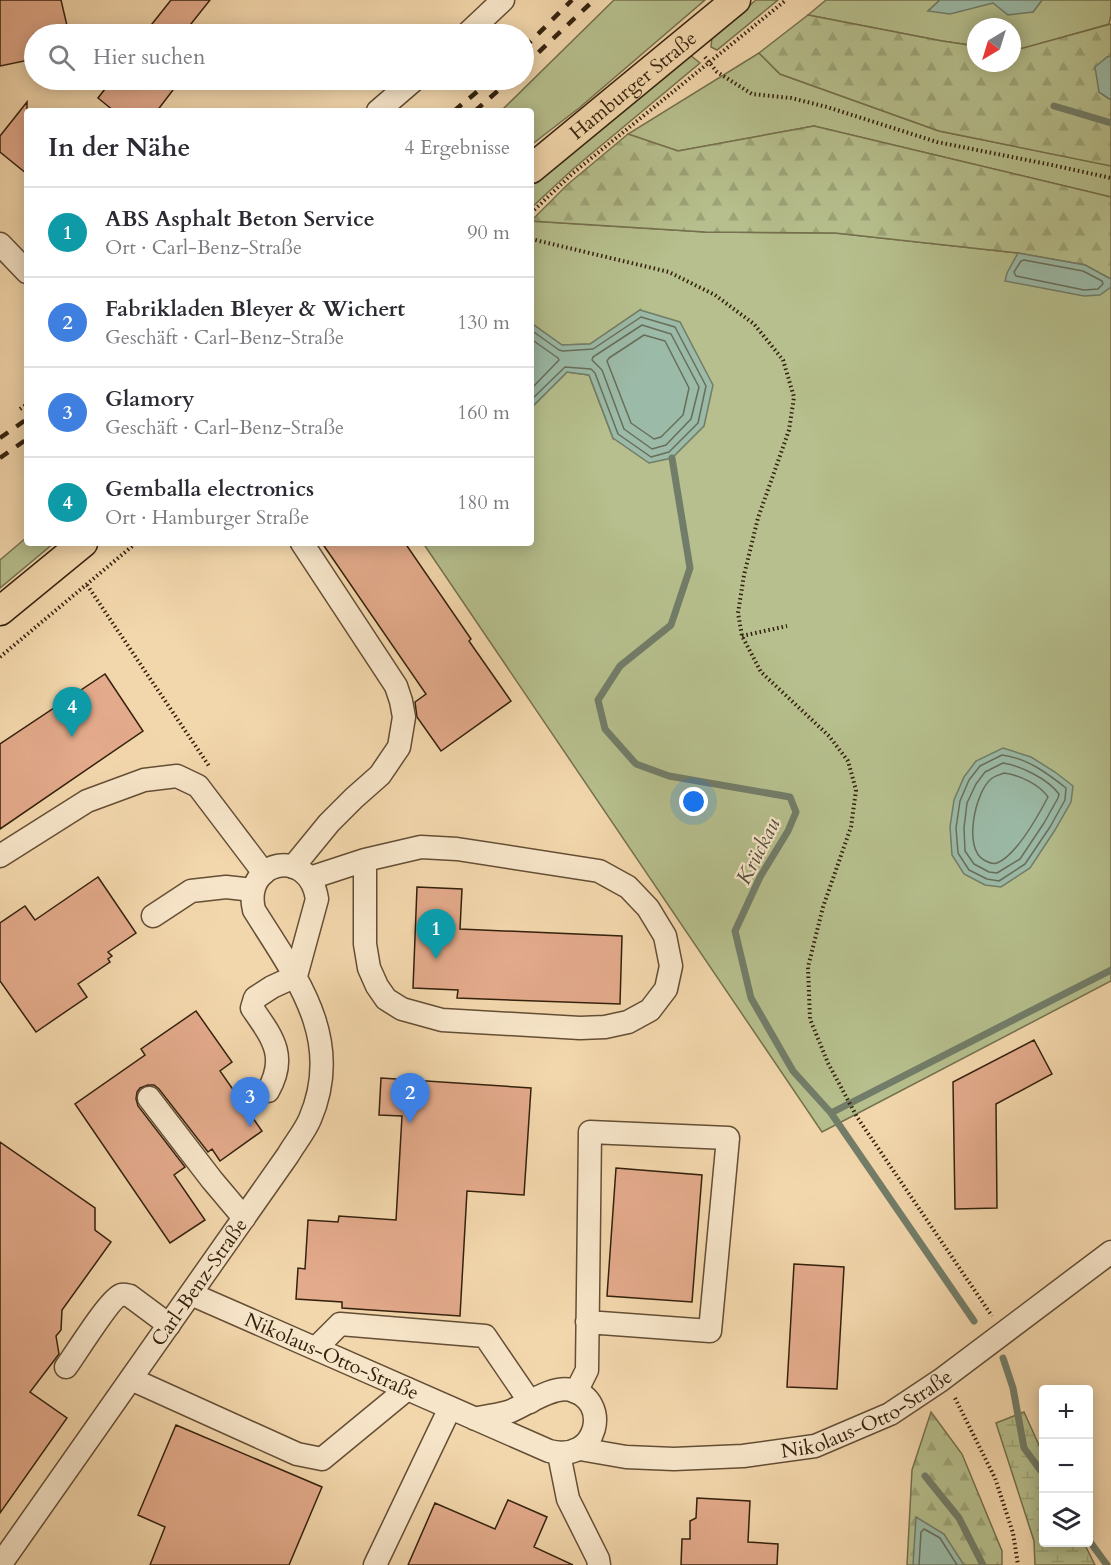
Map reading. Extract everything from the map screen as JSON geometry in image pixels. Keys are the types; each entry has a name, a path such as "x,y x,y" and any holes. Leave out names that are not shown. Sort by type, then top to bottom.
{"main road":[{"name":"Hamburger Straße","path":"534,167 736,0"},
{"path":"0,611 79,546"}],"street":[{"path":"478,24 503,0"},
{"path":"381,108 402,90"},
{"path":"0,244 24,269"},
{"path":"302,873 329,823 380,775 399,747 404,717 396,686 304,546"},
{"path":"0,856 87,801 144,780 177,776 198,786 258,881"},
{"path":"302,873 421,847 457,849 598,871 627,887 648,908 665,936 671,966 666,989 650,1010 628,1022 605,1027 442,1020 402,1010 386,999 376,986 369,968 365,944 364,860"},
{"path":"153,916 191,891 258,881 273,868 282,866 302,873 315,888 317,899 296,976 255,998 252,1008 275,1045 277,1059 275,1079 268,1091"},
{"name":"Carl-Benz-Straße","path":"0,1565 288,1155 310,1120 321,1086 322,1047 314,1015 296,976 254,910 252,900 258,881"},
{"path":"149,1098 244,1218"},
{"path":"576,1392 587,1370 587,1322 590,1132 728,1138 710,1331 587,1322"},
{"name":"Nikolaus-Otto-Straße","path":"191,1293 544,1449 675,1459 743,1456 815,1446 890,1413 941,1380 1111,1252"},
{"path":"66,1367 118,1296 123,1294 130,1296 169,1325"},
{"path":"316,1348 340,1324 485,1336 531,1402"},
{"path":"131,1378 297,1454 322,1459 406,1389"},
{"path":"475,1419 509,1412 561,1389 581,1394 589,1402 594,1412 593,1432 588,1442 570,1451 568,1499 599,1565"},
{"path":"375,1565 450,1408"}],"path":[{"path":"534,210 573,173 786,0"},
{"path":"687,40 717,72 753,93 791,98 827,107 937,142 1111,178"},
{"path":"534,240 669,272 715,295 754,324 783,360 794,396 789,430 758,518 744,575 738,613 742,636 761,672 829,736 848,761 856,790 850,827 823,907 808,966 810,1019 828,1063 857,1117 1004,1334"},
{"path":"20,409 24,406"},
{"path":"0,657 132,546"},
{"path":"87,585 212,769"},
{"path":"742,636 787,626"},
{"path":"941,1380 958,1402 995,1478 1013,1533 1018,1565"}],"green space":[{"path":"614,0 705,0 579,108 534,143 534,108 504,108 522,90 534,90 534,79"},
{"path":"756,0 778,0 717,50 711,47 712,37"},
{"path":"826,0 940,0 929,10 993,3 1033,12 1042,0 1111,0 1109,24 1021,49 1021,18 967,18 967,45 808,15"},
{"path":"808,15 967,45 967,72 1021,72 1021,49 1111,24 1111,56 1107,57 1099,92 1111,100 1111,166 939,131 780,74 759,53"},
{"path":"759,53 780,74 939,131 1111,166 1111,197 814,126 678,151 628,134"},
{"path":"690,55 700,63 573,169 534,205 534,184"},
{"path":"814,126 1111,197 1111,279 1085,265 1018,253 835,233 705,232 534,221 534,218 567,185 628,134 678,151"},
{"path":"534,221 705,232 835,233 1018,253 1111,279 1111,981 822,1132 425,546 534,546 534,405 567,372 589,375 613,438 640,310 590,344 562,345 534,325"},
{"path":"24,540 24,546 50,546 0,588 0,560"},
{"path":"931,1412 962,1454 1002,1551 1002,1565 907,1565 912,1470"},
{"path":"1024,1412 1039,1445 1039,1547 1086,1547 1095,1565 1035,1565 1034,1541 996,1423"}],"water":[{"path":"940,0 1042,0 1033,12 1008,15 993,3 950,14 928,11"},
{"path":"1111,56 1111,100 1099,92 1095,67"},
{"path":"1018,253 1085,265 1111,279 1111,287 1100,295 1084,296 1005,281"},
{"path":"640,310 680,322 713,385 704,426 672,458 649,463 613,438 589,375 567,372 534,405 534,325 562,345 590,344"},
{"path":"1003,748 1031,757 1073,786 1071,802 1030,868 1001,887 985,885 964,874 952,855 950,827 954,800 964,777 976,761"},
{"path":"916,1517 944,1534 964,1565 913,1565"}],"building":[{"path":"0,0 61,0 67,24 24,24 24,61 0,66"},
{"path":"171,0 210,0 191,24 152,24"},
{"path":"104,90 173,90 159,108 110,108 98,98"},
{"path":"27,102 27,108 24,108 24,172 0,152 0,136"},
{"path":"324,546 407,546 511,701 441,751 417,717 415,702 426,694"},
{"path":"105,674 143,731 0,829 0,744"},
{"path":"98,877 136,933 108,952 112,956 108,959 110,962 78,984 87,997 36,1032 0,981 0,923 25,906 35,920"},
{"path":"417,887 462,889 460,929 622,936 620,1004 457,998 458,990 413,988"},
{"path":"196,1011 232,1062 220,1071 262,1131 220,1161 212,1149 208,1152 159,1089 154,1085 140,1088 136,1099 138,1106 185,1167 174,1175 205,1220 170,1243 75,1104 145,1055 141,1049"},
{"path":"1034,1040 1052,1074 996,1104 997,1208 955,1209 953,1082"},
{"path":"381,1078 531,1088 524,1195 467,1191 460,1316 342,1308 342,1302 296,1299 298,1268 305,1269 308,1220 338,1222 339,1216 396,1220 402,1116 379,1115"},
{"path":"0,1142 95,1208 95,1230 111,1242 62,1310 61,1330 56,1336 59,1354 30,1392 67,1418 0,1513"},
{"path":"616,1168 702,1175 692,1302 607,1296"},
{"path":"794,1264 844,1267 837,1389 787,1387"},
{"path":"176,1425 322,1487 289,1565 150,1565 165,1527 138,1515"},
{"path":"697,1498 750,1501 748,1542 778,1544 777,1565 681,1565 682,1539 690,1539 690,1521 696,1518"},
{"path":"508,1500 547,1517 534,1547 573,1565 408,1565 435,1503 495,1529"}],"waterway":[{"path":"1054,106 1111,123"},
{"name":"Krückau","path":"672,458 690,568 671,625 620,666 598,700 605,729 636,764 669,776 790,797 796,812 788,831 760,877 735,931 751,998 793,1071 831,1113 974,1321"},
{"path":"831,1113 1111,970"},
{"name":"Krückau","path":"1003,1358 1013,1388 1024,1448 1039,1468"},
{"path":"925,1476 959,1518 983,1565"},
{"name":"Krückau","path":"1093,1546 1107,1565"}],"railway":[{"path":"534,38 572,0"},
{"path":"534,57 594,0"},
{"path":"458,108 479,90"},
{"path":"478,108 499,90"},
{"path":"0,438 24,421"},
{"path":"0,458 24,441"}],"place":[{"name":"Gemballa electronics","path":"72,737"},
{"name":"ABS Asphalt Beton Service","path":"436,959"},
{"name":"Fabrikladen Bleyer & Wichert","path":"410,1123"},
{"name":"Glamory","path":"250,1127"}]}
